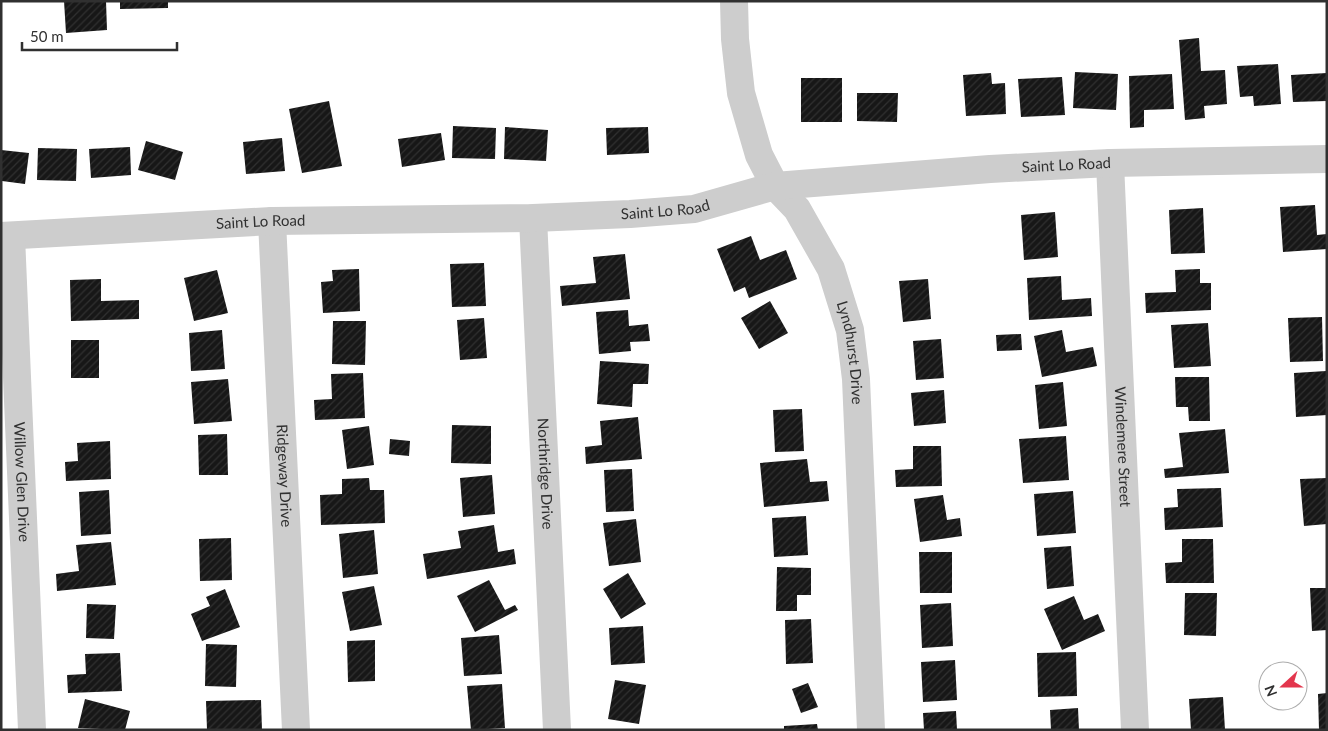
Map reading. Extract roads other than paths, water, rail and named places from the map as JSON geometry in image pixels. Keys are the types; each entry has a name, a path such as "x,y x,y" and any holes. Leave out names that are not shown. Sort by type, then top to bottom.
{"street":[{"name":"Lyndhurst Drive","path":"734,1 742,93 759,155 775,186 797,209 831,269 850,330 857,389 871,730"},
{"name":"Saint Lo Road","path":"6,236 272,221 533,218 630,214 694,209 775,186 990,169 1110,163 1327,159"},
{"name":"Windemere Street","path":"1110,163 1135,730"},
{"name":"Northridge Drive","path":"533,218 557,730"},
{"name":"Ridgeway Drive","path":"272,221 296,730"},
{"name":"Willow Glen Drive","path":"6,236 32,730"}]}
